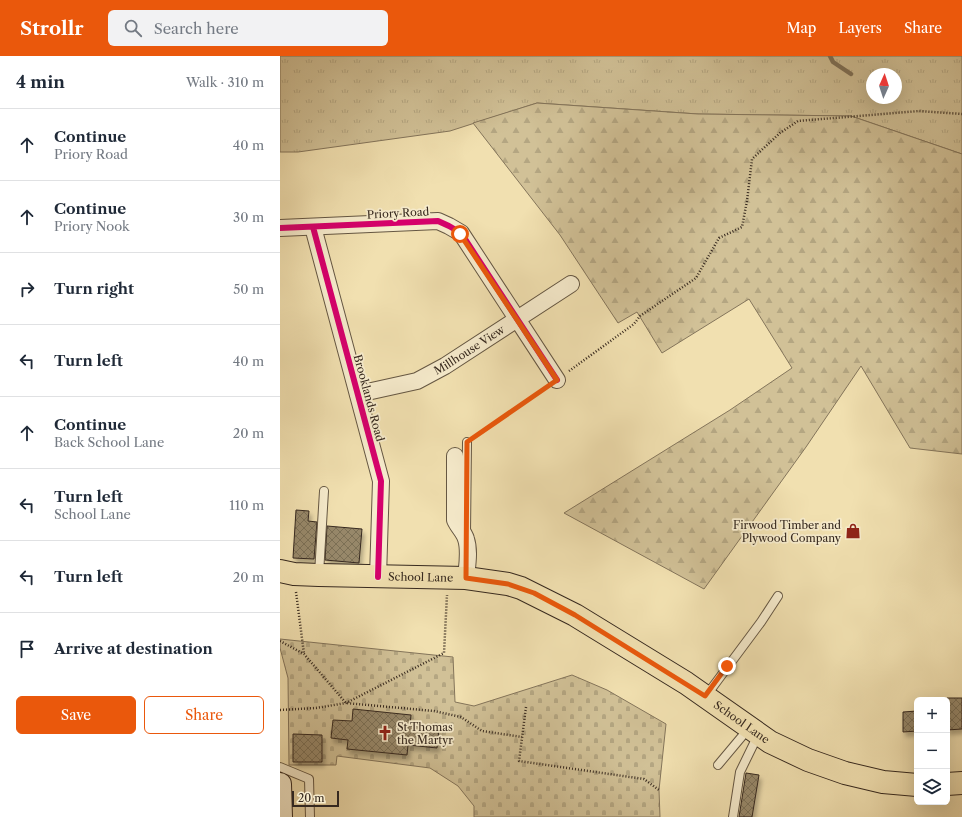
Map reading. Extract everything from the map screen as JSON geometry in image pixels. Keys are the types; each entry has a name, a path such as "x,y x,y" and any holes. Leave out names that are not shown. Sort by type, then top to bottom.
{"main road":[{"name":"School Lane","path":"287,572 319,575 378,577 457,577 508,584 534,593 575,615 705,696 770,742 808,760 845,773 883,782 914,784"},
{"path":"950,784 962,783"}],"street":[{"name":"Priory Road","path":"280,228 438,221 449,226 460,234 557,380"},
{"name":"Brooklands Road","path":"313,227 382,481 378,577"},
{"name":"Millhouse View","path":"358,394 417,381 445,366 570,284"},
{"path":"455,456 455,520 466,538 468,546 457,577"},
{"path":"280,784 281,817"}],"lane":[{"path":"466,538 467,442"},
{"path":"319,575 324,491"},
{"path":"705,696 761,622 778,596"},
{"path":"718,765 754,731"},
{"path":"733,817 740,772 754,731"},
{"path":"280,767 309,779 310,817"}],"path":[{"path":"467,442 616,338 634,324 640,316 696,278 719,238 742,227 752,159 780,133 798,121 919,111 962,114"},
{"path":"287,572 304,654"},
{"path":"346,703 444,653 447,610 457,577"},
{"path":"280,641 304,654 346,703"},
{"path":"280,710 316,708 346,703 434,711 461,717 482,731 522,737"},
{"path":"526,707 519,761 644,779 659,790"}],"green space":[{"path":"280,56 962,56 962,154 851,116 698,114 537,103 450,131 298,152 280,152"},
{"path":"537,103 698,114 851,116 962,154 962,454 910,448 861,366 806,447 704,589 564,513 730,410 792,368 749,299 662,353 637,312 618,323 560,235 473,123"},
{"path":"280,639 453,657 455,702 474,706 572,675 607,690 666,724 659,790 660,817 474,817 474,806 458,786 430,768 337,756 336,765 289,765 288,678 280,648"}],"building":[{"path":"296,510 309,511 308,521 317,522 314,559 293,558"},
{"path":"327,526 362,529 359,563 325,560"},
{"path":"950,698 962,698 962,729 950,730"},
{"name":"St Thomas the Martyr","path":"353,709 411,715 410,726 439,729 437,748 408,745 407,755 347,749 348,740 331,738 333,720 352,721"},
{"path":"914,711 914,731 903,732 903,712"},
{"path":"293,734 322,735 322,762 293,762"},
{"path":"746,773 759,775 752,817 739,817"}],"waterway":[{"path":"830,56 833,62 851,74"}],"cycle path":[{"path":"280,228 438,221 449,226 461,233 557,380"},
{"path":"313,227 381,481 378,577"}],"place":[{"name":"Firwood Timber and Plywood Company","path":"853,531"},
{"name":"St Thomas the Martyr","path":"385,733"}],"route":[{"path":"460,234 557,380 467,442 466,538 468,546 466,578 508,584 534,593 575,615 705,696 727,666"}]}
